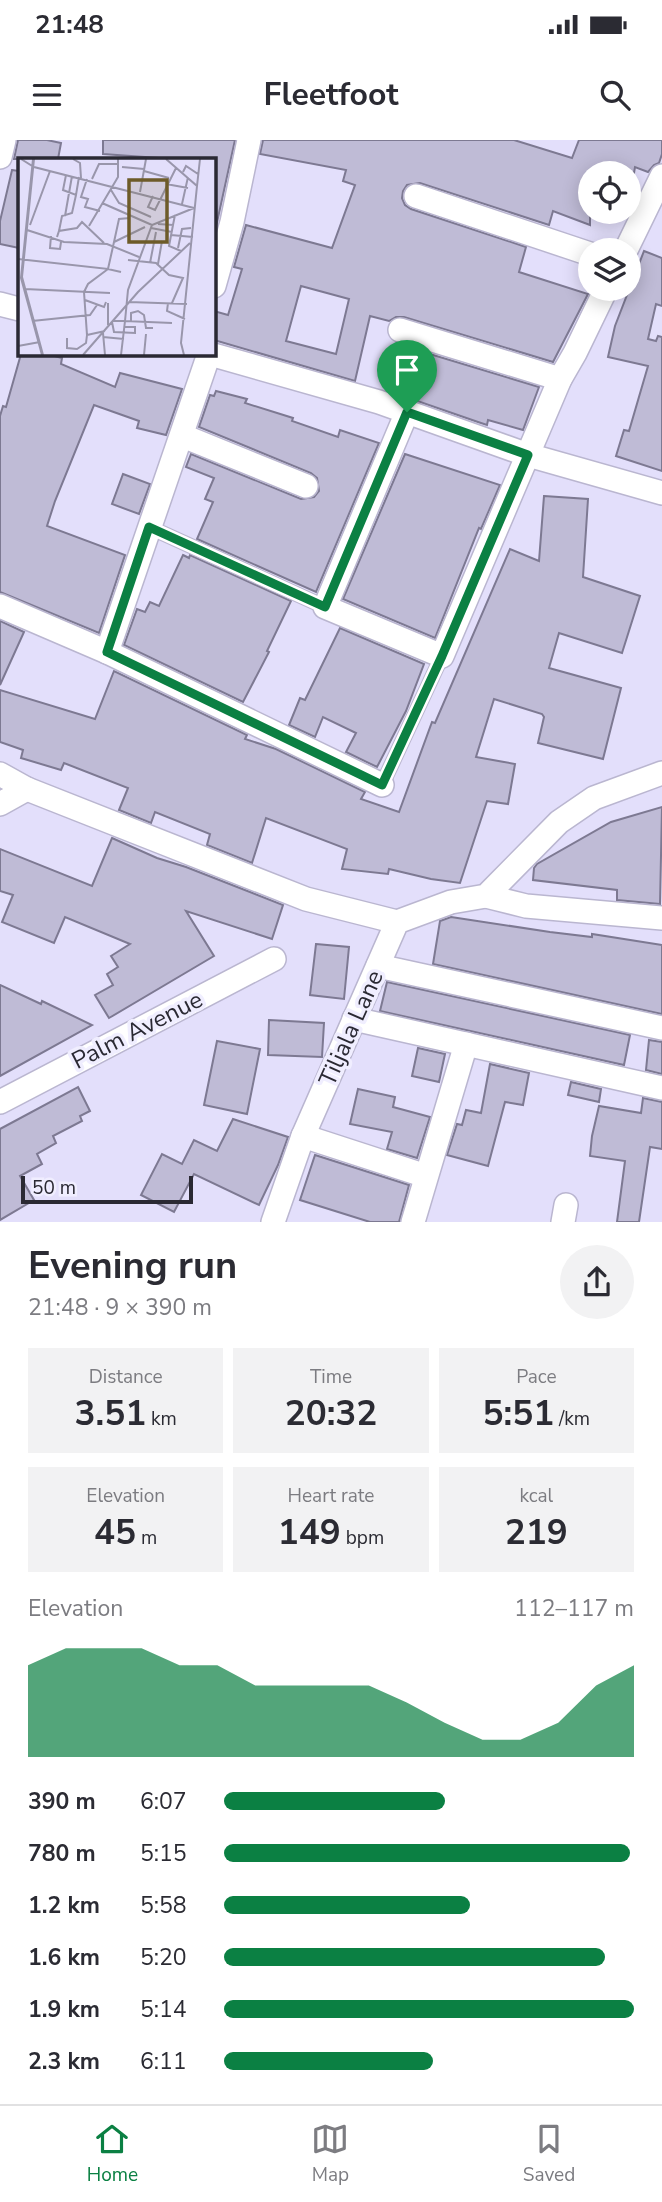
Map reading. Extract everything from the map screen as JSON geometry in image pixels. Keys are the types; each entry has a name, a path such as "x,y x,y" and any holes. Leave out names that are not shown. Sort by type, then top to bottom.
{"street":[{"path":"0,157 4,140"},
{"path":"215,282 232,222 248,140"},
{"path":"635,238 654,211 662,176"},
{"path":"416,197 578,250"},
{"path":"407,412 325,607 442,656 560,379 600,301"},
{"path":"0,304 18,309"},
{"path":"400,330 560,379"},
{"path":"107,652 209,355"},
{"path":"212,355 407,412 528,455 662,493"},
{"path":"183,436 306,486"},
{"path":"0,606 107,652 382,785"},
{"path":"486,896 559,821 594,798 662,772"},
{"path":"0,774 27,789 306,899 397,922 451,902 486,896 526,906 662,918"},
{"path":"0,804 27,789"},
{"name":"Tiljala Lane","path":"273,1222 303,1136 397,922"},
{"name":"Palm Avenue","path":"3,1097 274,959"},
{"path":"378,966 662,1028"},
{"path":"354,1019 662,1088"},
{"path":"413,1222 466,1044"},
{"path":"303,1136 426,1176"}],"lane":[{"path":"149,527 325,607"},
{"path":"382,785 442,656"}],"building":[{"path":"18,140 61,143 58,158 14,159"},
{"path":"103,140 235,140 215,231 215,158 103,154"},
{"path":"263,140 514,140 572,158 579,140 662,140 659,163 648,172 641,169 641,161 578,161 578,220 553,211 549,225 420,183 407,185 403,191 405,205 411,209 526,247 519,272 578,291 578,301 584,301 553,362 404,317 389,321 370,316 355,381 215,340 215,311 228,315 242,269 234,267 246,225 332,248 355,185 343,181 346,170 260,154","holes":["301,286 349,299 336,354 286,341"]},
{"path":"12,170 18,171 18,248 0,244 0,221"},
{"path":"644,251 662,258 662,306 656,304 648,339 656,341 658,336 662,337 662,471 616,456 624,430 629,431 648,366 608,357 615,326 625,301 641,301 641,259"},
{"path":"410,348 539,387 523,430 488,420 487,425 397,394"},
{"path":"21,355 51,355 62,358 61,364 115,387 120,373 182,389 166,435 137,428 139,421 94,405 55,501 47,526 125,555 99,633 0,592 0,416 3,406 6,407"},
{"path":"216,391 247,399 245,403 293,418 292,421 338,437 340,430 379,443 316,592 197,539 213,502 205,499 214,478 186,467 191,454 301,499 314,497 319,491 317,478 311,473 199,427 210,395 214,396"},
{"path":"405,454 500,485 481,529 479,528 435,638 343,599"},
{"path":"123,474 150,484 139,514 112,504"},
{"path":"544,496 588,499 583,577 640,596 622,653 559,633 549,668 621,688 603,759 538,743 544,717 542,714 494,699 476,757 515,764 508,804 487,801 460,883 389,869 388,874 342,869 347,849 266,818 252,863 207,845 210,834 155,812 151,823 119,810 128,788 64,763 61,770 21,758 23,750 0,742 0,690 95,719 114,671 247,735 245,739 276,749 365,792 361,799 399,812 432,722 435,723 510,549 539,561"},
{"path":"183,555 189,558 190,555 291,601 243,702 124,645 137,609 145,612 150,602 159,606"},
{"path":"0,621 24,632 0,685"},
{"path":"340,628 424,664 406,711 377,767 346,752 356,733 323,717 315,737 289,725 300,698 305,700"},
{"path":"662,807 660,904 617,900 617,890 533,880 537,864 611,822"},
{"path":"112,838 157,858 283,905 272,939 186,911 214,956 109,1018 95,995 113,985 107,974 118,967 111,956 130,944 65,917 54,943 2,922 13,895 0,891 0,849 92,886"},
{"path":"451,917 662,945 662,1014 433,964 440,921"},
{"path":"316,944 349,947 344,999 310,995"},
{"path":"387,982 630,1035 624,1065 380,1011"},
{"path":"0,985 41,1004 42,1001 92,1025 0,1076"},
{"path":"269,1020 324,1023 322,1057 268,1055"},
{"path":"649,1040 662,1042 662,1074 646,1070"},
{"path":"217,1041 260,1049 247,1114 204,1105"},
{"path":"418,1048 445,1054 439,1082 412,1076"},
{"path":"490,1064 529,1073 523,1105 505,1102 488,1166 447,1155 457,1124 462,1125 466,1110 481,1113"},
{"path":"571,1082 601,1089 599,1102 568,1095"},
{"path":"78,1087 90,1111 80,1116 82,1121 53,1136 56,1143 37,1154 42,1164 20,1176 34,1200 0,1220 0,1129"},
{"path":"358,1089 395,1097 393,1107 430,1117 417,1158 387,1149 392,1132 350,1124"},
{"path":"643,1098 662,1102 662,1149 650,1147 639,1222 617,1222 625,1161 590,1156 592,1136 599,1106 641,1113"},
{"path":"233,1119 288,1137 259,1205 194,1174 174,1212 141,1195 162,1154 182,1164 194,1140 217,1151"},
{"path":"315,1155 409,1185 399,1222 370,1222 300,1200"}],"route":[{"path":"407,412 528,455 442,656 382,785 107,652 149,527 325,607 407,412"}]}
